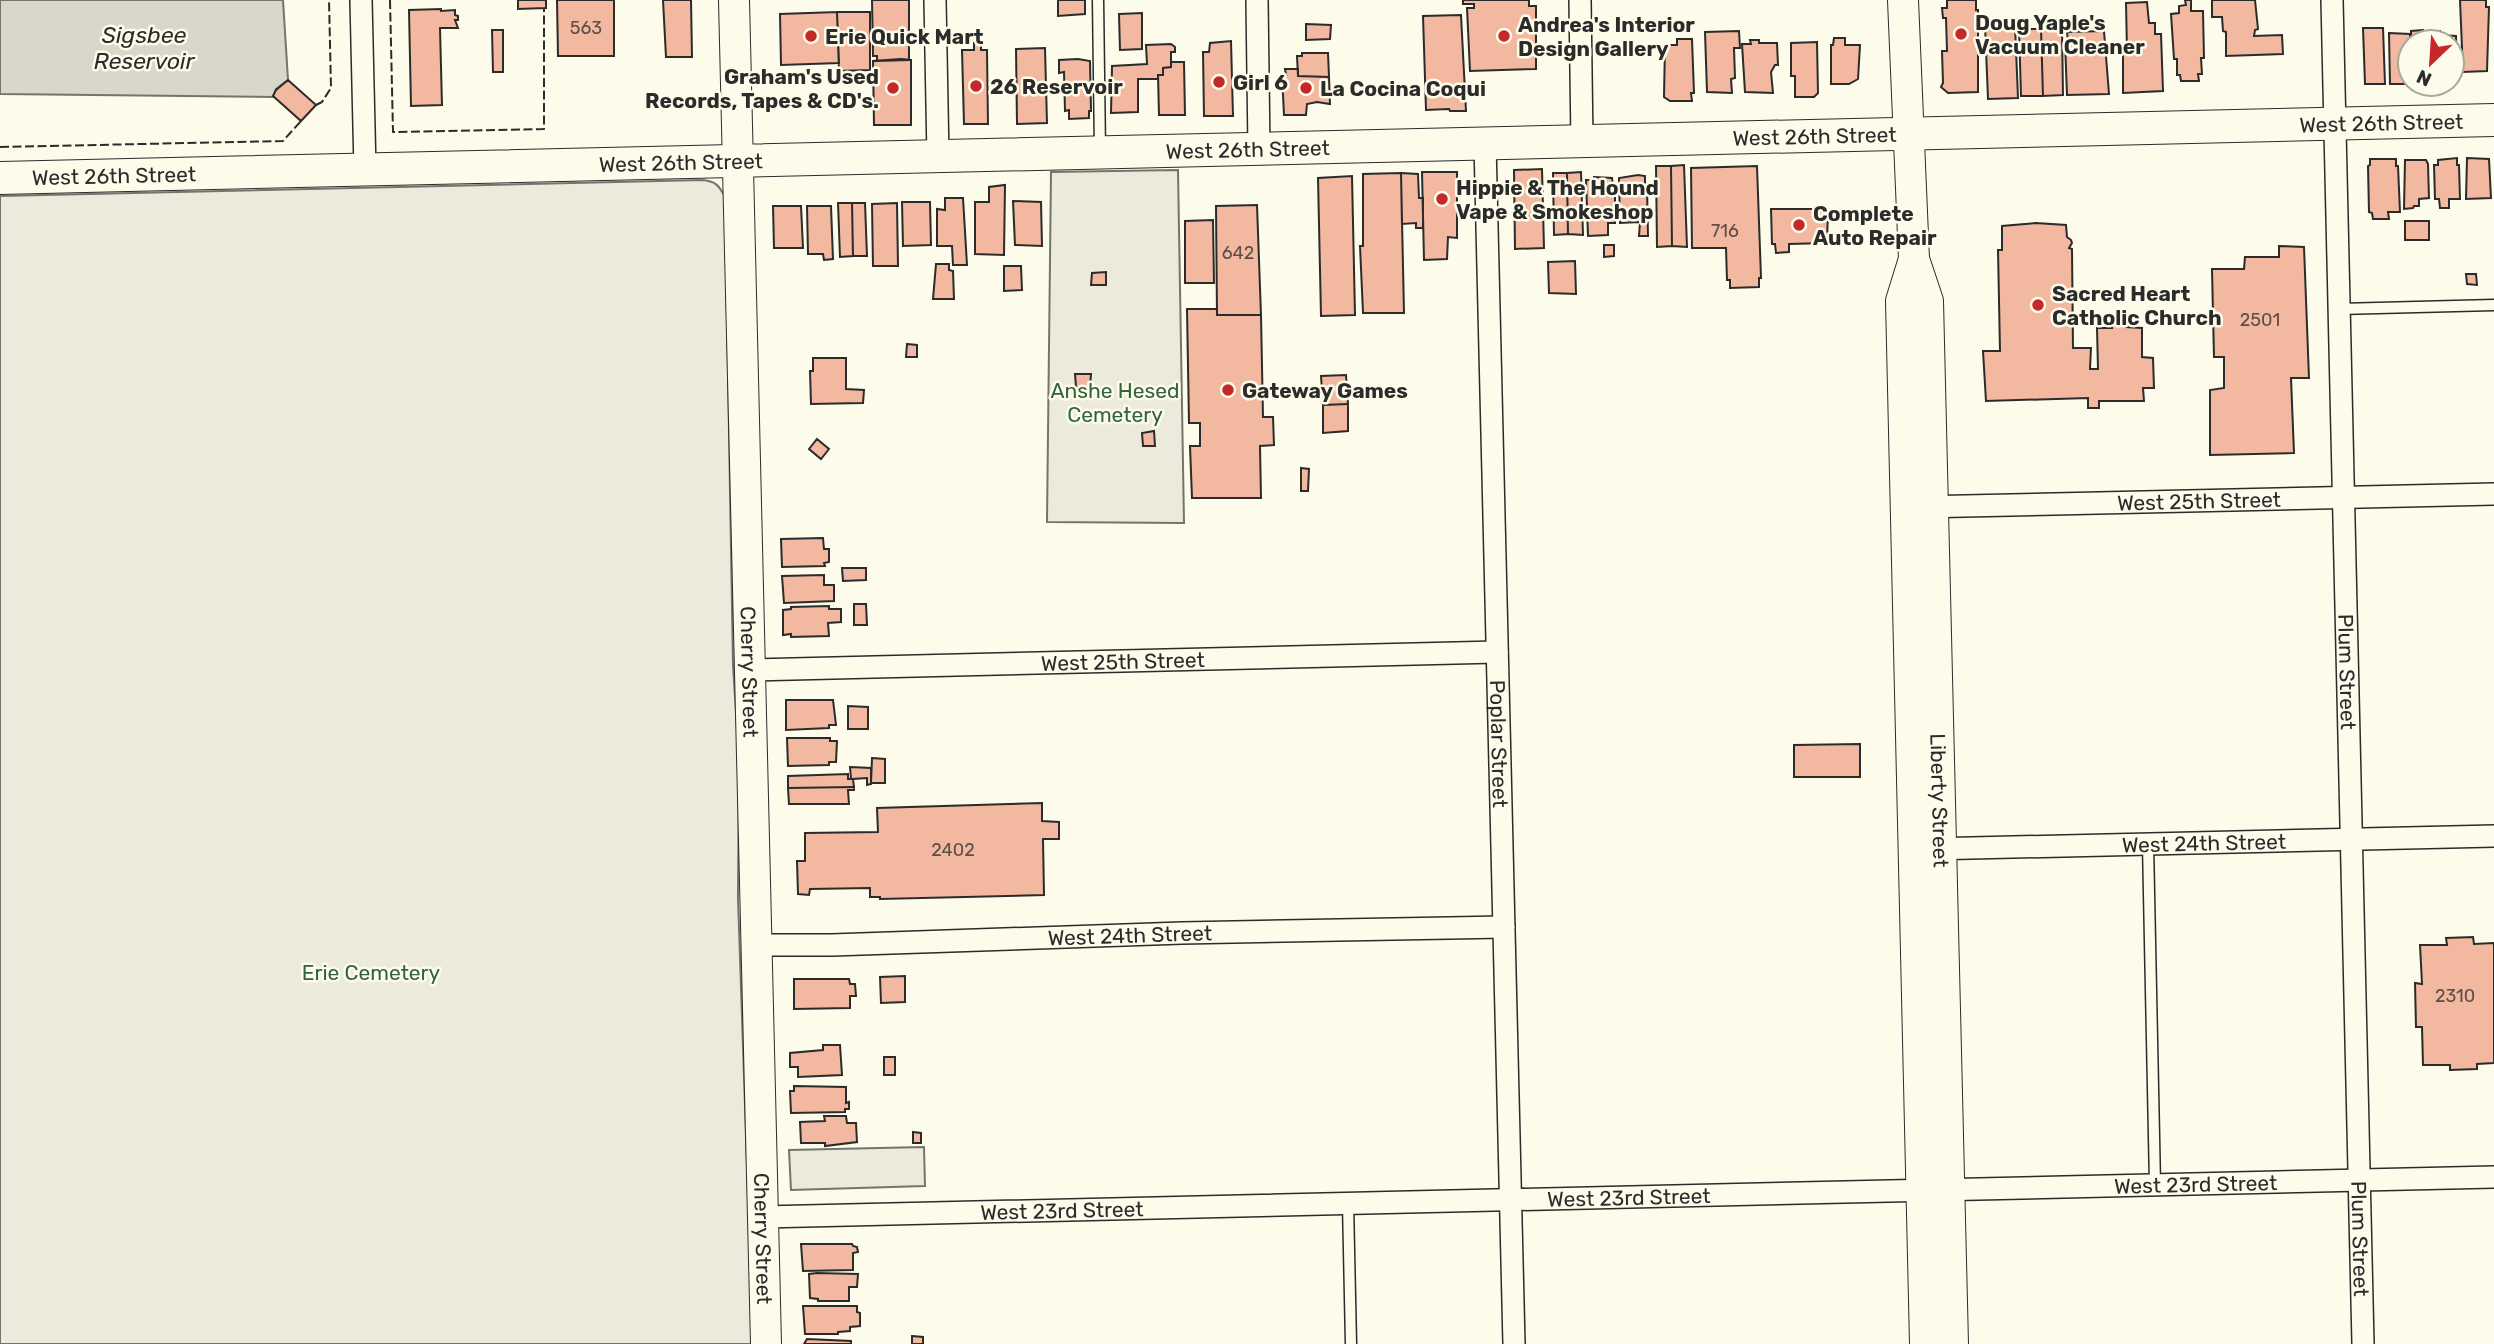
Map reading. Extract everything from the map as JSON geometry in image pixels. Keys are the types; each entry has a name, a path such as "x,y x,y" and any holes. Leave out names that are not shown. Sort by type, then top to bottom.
{"main road":[{"name":"West 26th Street","path":"0,178 2494,120"}],"street":[{"path":"361,0 365,170"},
{"name":"Cherry Street","path":"734,0 766,1344"},
{"path":"935,0 938,157"},
{"path":"1257,0 1259,149"},
{"path":"1580,0 1582,142"},
{"name":"Liberty Street","path":"1903,0 1914,259 1928,301 1919,507 1936,1190 1953,1344"},
{"name":"Plum Street","path":"2332,0 2363,1344"},
{"name":"Poplar Street","path":"1485,144 1514,1344"},
{"name":"West 25th Street","path":"1919,507 2494,494"},
{"name":"West 25th Street","path":"750,670 1497,652"},
{"name":"West 24th Street","path":"1928,849 2494,836"},
{"name":"West 24th Street","path":"757,945 1504,926"},
{"name":"West 23rd Street","path":"763,1217 2494,1177"},
{"name":"Liberty Street","path":"1925,1344 1936,1190"}],"lane":[{"path":"1098,0 1100,153"},
{"path":"2339,309 2494,305"},
{"path":"2148,844 2155,1185"},
{"path":"1348,1203 1351,1344"}],"green space":[{"name":"Anshe Hesed Cemetery","path":"1178,170 1184,523 1047,522 1051,172"},
{"name":"Erie Cemetery","path":"702,180 716,184 725,197 733,666 739,759 738,898 753,1344 0,1344 0,196"},
{"path":"924,1147 925,1186 791,1190 789,1150"}],"water":[{"name":"Sigsbee Reservoir","path":"0,0 283,0 288,80 276,89 273,97 0,94"}],"building":[{"path":"518,0 546,0 546,8 518,9"},
{"path":"557,0 614,0 614,56 558,56"},
{"path":"663,0 691,0 692,57 666,57"},
{"path":"872,0 909,0 909,60 877,61 877,56 873,56"},
{"path":"1058,0 1085,0 1085,14 1058,16"},
{"path":"1463,0 1529,0 1529,6 1536,6 1536,69 1470,71 1467,8 1474,8 1474,4 1463,4"},
{"path":"1947,0 1976,0 1978,92 1948,93 1941,87 1942,51 1947,51 1946,18 1943,18 1942,8 1947,8"},
{"path":"2185,0 2191,0 2191,11 2203,11 2204,58 2201,58 2202,74 2198,74 2199,81 2181,81 2180,75 2177,75 2177,59 2174,59 2171,14 2179,13 2179,6 2186,5"},
{"path":"2212,0 2255,0 2258,29 2255,30 2254,36 2282,35 2283,54 2226,56 2226,32 2223,31 2222,17 2212,17"},
{"path":"2460,0 2486,0 2486,7 2489,7 2487,71 2466,72 2466,28 2461,28"},
{"path":"2147,2 2149,23 2155,23 2155,34 2161,34 2163,91 2123,93 2123,51 2127,52 2126,3"},
{"path":"409,10 455,10 455,15 458,16 458,20 455,20 458,28 440,28 442,105 411,106"},
{"path":"837,12 839,63 781,65 780,14"},
{"path":"837,12 870,12 870,70 839,71"},
{"path":"1142,13 1142,49 1120,50 1119,14"},
{"path":"1461,15 1466,111 1426,110 1423,16"},
{"path":"1306,24 1331,25 1330,39 1306,40"},
{"path":"1985,25 2015,25 2018,98 1988,99"},
{"path":"2062,28 2063,95 2043,96 2041,29"},
{"path":"2363,28 2383,28 2385,84 2365,84"},
{"path":"2019,29 2041,29 2043,96 2021,96"},
{"path":"492,30 503,30 503,72 493,72"},
{"path":"1739,31 1740,48 1734,48 1735,78 1731,79 1732,93 1707,92 1705,32"},
{"path":"2104,31 2109,94 2067,95 2067,32"},
{"path":"2389,33 2396,33 2396,84 2390,84"},
{"path":"1834,38 1845,38 1845,45 1860,45 1858,79 1849,84 1831,84 1831,45"},
{"path":"1677,39 1692,39 1692,101 1670,101 1664,97 1665,45 1677,45"},
{"path":"1750,40 1777,43 1778,65 1775,65 1771,72 1773,93 1745,92 1742,44 1751,44"},
{"path":"1231,41 1233,116 1204,116 1203,52 1209,52 1210,43"},
{"path":"1817,42 1818,93 1814,97 1795,97 1795,76 1791,76 1791,43"},
{"path":"974,43 981,43 981,50 987,50 988,124 964,124 962,50 974,50"},
{"path":"1171,44 1175,47 1175,52 1171,52 1171,67 1163,68 1163,75 1158,75 1158,79 1138,79 1138,112 1111,113 1112,66 1147,64 1146,45"},
{"path":"1045,48 1047,123 1017,124 1016,49"},
{"path":"1302,53 1328,53 1329,77 1298,76 1297,56 1302,56"},
{"path":"911,60 911,125 874,125 873,61"},
{"path":"1059,60 1090,61 1091,111 1089,118 1069,119 1069,110 1065,111 1064,72 1059,73"},
{"path":"1171,62 1184,62 1185,115 1159,115 1158,75 1163,75 1163,68 1171,67"},
{"path":"1285,69 1298,69 1298,76 1329,77 1330,104 1307,104 1306,115 1284,115 1282,75 1286,75"},
{"path":"288,80 316,105 301,121 273,96"},
{"path":"2457,158 2460,199 2449,199 2449,208 2440,208 2439,199 2435,199 2434,165 2438,165 2438,160"},
{"path":"2467,158 2489,159 2491,198 2466,199"},
{"path":"2370,159 2396,159 2400,212 2388,212 2389,219 2373,219 2372,213 2369,212"},
{"path":"2405,160 2426,160 2429,198 2419,199 2419,206 2404,209"},
{"path":"1684,165 1687,247 1672,246 1671,166"},
{"path":"1656,166 1671,166 1672,246 1657,247"},
{"path":"1757,166 1761,278 1759,287 1730,288 1730,280 1727,280 1726,248 1692,248 1691,168"},
{"path":"1542,169 1544,248 1515,249 1514,170"},
{"path":"1422,172 1457,172 1457,238 1448,237 1447,259 1424,260"},
{"path":"1581,172 1583,235 1568,234 1567,173"},
{"path":"1401,173 1404,313 1363,313 1360,246 1363,246 1363,174"},
{"path":"1401,173 1418,174 1419,198 1423,198 1423,228 1416,228 1416,223 1402,224"},
{"path":"1553,173 1567,173 1568,234 1554,235"},
{"path":"1352,176 1355,315 1321,316 1318,178"},
{"path":"1645,176 1647,186 1648,236 1639,236 1640,222 1620,223 1619,178"},
{"path":"1594,177 1612,178 1615,186 1615,223 1608,223 1608,235 1588,236 1586,180 1594,180"},
{"path":"1005,185 1004,255 975,254 975,202 989,202 989,187"},
{"path":"945,198 963,198 967,265 953,265 952,246 937,246 937,209 945,210"},
{"path":"1013,201 1041,202 1042,246 1015,245"},
{"path":"902,202 930,202 931,245 903,246"},
{"path":"838,203 852,203 853,256 840,257"},
{"path":"852,203 865,203 867,256 853,256"},
{"path":"897,203 898,266 873,266 872,204"},
{"path":"1257,205 1261,315 1217,315 1216,206"},
{"path":"773,206 801,206 803,248 774,248"},
{"path":"807,206 831,206 833,259 824,260 823,254 808,254"},
{"path":"1771,209 1828,209 1827,243 1789,244 1789,252 1776,253 1775,244 1772,244"},
{"path":"1213,220 1214,283 1185,283 1185,221"},
{"path":"2405,221 2429,221 2429,240 2405,240"},
{"path":"2036,223 2066,225 2067,237 2072,243 2069,248 2072,249 2073,348 2091,348 2090,369 2098,369 2097,328 2112,328 2111,322 2126,322 2126,327 2142,328 2142,357 2153,358 2154,388 2143,388 2144,401 2099,401 2099,408 2088,408 2088,398 1986,401 1983,351 2000,351 1998,250 2002,250 2002,226"},
{"path":"1604,245 1614,245 1614,256 1604,257"},
{"path":"2279,246 2304,247 2309,378 2291,378 2294,453 2210,455 2210,390 2224,388 2224,357 2214,357 2212,269 2244,269 2245,257 2279,257"},
{"path":"1575,261 1576,294 1549,293 1548,262"},
{"path":"936,264 949,264 949,270 953,271 954,299 933,299"},
{"path":"1004,266 1021,266 1022,290 1004,291"},
{"path":"1106,272 1106,285 1091,285 1092,273"},
{"path":"2466,274 2476,274 2477,285 2467,284"},
{"path":"1187,309 1217,309 1217,315 1261,315 1263,417 1273,417 1274,445 1260,446 1261,498 1192,498 1190,446 1200,446 1200,423 1189,423"},
{"path":"907,344 917,345 917,357 906,357"},
{"path":"813,358 846,358 846,389 864,390 863,403 811,404 810,371 813,371"},
{"path":"1075,374 1091,374 1090,387 1076,387"},
{"path":"1346,375 1348,404 1323,405 1321,376"},
{"path":"1348,404 1348,431 1323,433 1323,405"},
{"path":"1154,431 1155,446 1143,446 1142,433"},
{"path":"817,439 829,449 821,459 809,449"},
{"path":"1301,468 1309,469 1308,491 1301,491"},
{"path":"823,538 824,549 829,549 829,562 824,563 825,566 782,567 781,539"},
{"path":"842,568 866,568 866,580 843,581"},
{"path":"824,575 824,585 834,585 834,601 784,603 782,576"},
{"path":"854,604 866,604 867,625 854,625"},
{"path":"829,606 829,609 841,609 841,622 828,623 829,636 783,635 783,610 791,607"},
{"path":"786,700 833,700 836,725 829,725 829,728 786,730"},
{"path":"848,706 868,707 868,729 848,729"},
{"path":"787,738 830,738 830,741 837,741 836,762 829,762 829,765 788,766"},
{"path":"1860,744 1860,777 1794,777 1794,745"},
{"path":"872,758 885,759 885,783 871,783"},
{"path":"850,767 871,768 871,784 867,785 867,778 853,779 854,787 788,788 788,776 848,774 848,779 851,779"},
{"path":"854,787 854,790 848,790 849,804 789,804 788,788"},
{"path":"1042,803 1042,821 1059,822 1059,839 1043,839 1044,895 880,899 870,897 870,888 810,889 809,895 798,894 797,861 805,861 805,833 878,832 877,808"},
{"path":"2473,937 2474,944 2494,943 2494,1063 2477,1064 2477,1069 2450,1070 2450,1065 2423,1065 2422,1027 2416,1027 2415,983 2422,984 2420,945 2447,945 2446,938"},
{"path":"905,976 905,1002 881,1003 880,977"},
{"path":"794,979 849,979 850,984 855,984 856,996 850,996 850,1008 794,1009"},
{"path":"823,1045 840,1045 842,1075 798,1077 798,1067 790,1067 790,1053 823,1050"},
{"path":"884,1057 895,1057 895,1075 884,1075"},
{"path":"794,1086 846,1087 846,1103 849,1102 849,1109 845,1109 845,1112 791,1113 790,1091 794,1091"},
{"path":"824,1116 846,1116 847,1123 856,1123 857,1142 825,1146 825,1143 801,1143 800,1122 825,1121"},
{"path":"913,1132 921,1133 921,1143 913,1143"},
{"path":"801,1244 852,1244 857,1247 858,1252 853,1253 853,1270 803,1271"},
{"path":"809,1274 858,1274 857,1287 849,1287 849,1301 818,1301 810,1298"},
{"path":"803,1306 857,1306 860,1326 850,1327 850,1331 838,1334 805,1334"},
{"path":"912,1336 923,1337 923,1344 912,1344"},
{"path":"807,1339 851,1341 851,1344 804,1344"}],"fence":[{"path":"316,105 322,102 331,88 329,0"},
{"path":"390,0 393,132 544,129 544,8"},
{"path":"0,147 283,141 301,121"}],"place":[{"name":"Doug Yaple's Vacuum Cleaner","path":"1961,34"},
{"name":"Erie Quick Mart","path":"811,36"},
{"name":"Andrea's Interior Design Gallery","path":"1504,36"},
{"name":"Girl 6","path":"1219,82"},
{"name":"26 Reservoir","path":"976,86"},
{"name":"Graham's Used Records, Tapes & CD's.","path":"893,88"},
{"name":"La Cocina Coqui","path":"1306,88"},
{"name":"Hippie & The Hound Vape & Smokeshop","path":"1442,199"},
{"name":"Complete Auto Repair","path":"1799,225"},
{"name":"Sacred Heart Catholic Church","path":"2038,305"},
{"name":"Gateway Games","path":"1228,390"}]}
